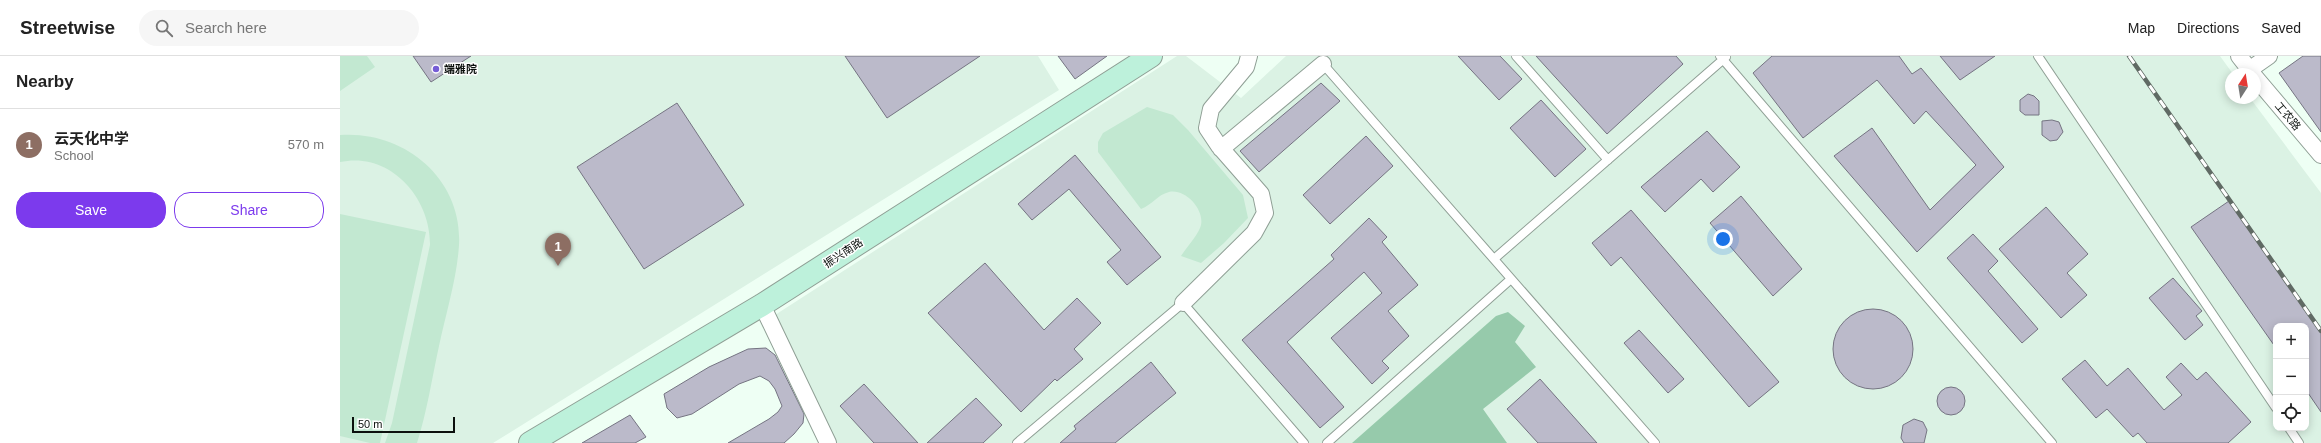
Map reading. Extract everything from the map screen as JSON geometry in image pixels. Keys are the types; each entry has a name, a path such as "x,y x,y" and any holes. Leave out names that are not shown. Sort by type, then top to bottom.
{"main road":[{"name":"振兴南路","path":"530,443 762,305 1151,56"}],"street":[{"path":"1183,303 1254,233 1265,213 1260,194 1221,149 1207,128 1211,109 1246,67 1249,56"},
{"name":"工农路","path":"2239,56 2248,68"},
{"path":"2257,68 2269,56"},
{"path":"1221,149 1323,64"},
{"name":"工农路","path":"2261,84 2321,155"},
{"path":"762,305 828,443"}],"lane":[{"path":"1516,56 1608,160"},
{"path":"2038,56 2273,404"},
{"path":"1494,259 1723,57 2052,443"},
{"path":"1323,64 1655,443"},
{"path":"1328,443 1511,279"},
{"path":"1017,443 1183,303 1304,443"},
{"path":"2291,431 2299,443"}],"shaded area":[{"path":"340,56 1038,56 1059,90 493,443 340,443"},
{"path":"340,56 367,56 375,67 340,91"},
{"path":"1177,56 1186,56 1241,98 1286,56 2220,56 2229,68 2225,68 2225,104 2254,104 2321,193 2321,443 836,443 775,315"},
{"path":"1147,107 1173,115 1188,130 1243,195 1248,218 1224,243 1201,263 1181,256 1200,228 1200,215 1194,202 1182,194 1169,192 1161,195 1141,209 1098,152 1098,142 1103,133"},
{"path":"340,135 363,136 386,141 406,150 425,163 440,179 451,199 458,221 459,245 456,270 427,407 417,443 385,443 392,423 430,245 428,227 423,211 415,195 404,182 391,171 375,164 358,160 340,162"},
{"path":"340,214 426,232 380,443 370,443 340,436"}],"green space":[{"path":"1508,312 1525,326 1515,342 1536,367 1483,409 1507,443 1352,443 1496,316"}],"building":[{"name":"端雅院","path":"413,56 471,56 431,82"},
{"path":"845,56 980,56 887,118"},
{"path":"1058,56 1107,56 1075,79"},
{"path":"1458,56 1500,56 1522,79 1499,100"},
{"path":"1536,56 1676,56 1683,64 1607,134"},
{"path":"1772,56 1899,56 1912,74 1921,68 2004,167 1917,252 1834,156 1872,128 1930,210 1976,165 1926,111 1914,124 1877,80 1803,138 1753,73"},
{"path":"1940,56 1995,56 1960,80"},
{"path":"2303,56 2321,56 2321,132 2279,73"},
{"path":"1321,83 1340,101 1259,172 1240,151"},
{"path":"2028,94 2034,96 2039,101 2039,115 2025,115 2020,111 2020,100"},
{"path":"1541,100 1586,149 1555,177 1510,128"},
{"path":"677,103 744,205 644,269 577,167"},
{"path":"2052,120 2059,122 2063,132 2057,140 2050,141 2042,135 2042,121"},
{"path":"1707,131 1740,167 1713,192 1701,179 1665,212 1641,187"},
{"path":"1366,136 1393,166 1330,224 1303,195"},
{"path":"1075,155 1161,257 1127,285 1107,262 1121,250 1069,189 1032,220 1018,204"},
{"path":"1741,196 1802,269 1773,296 1710,223"},
{"path":"2229,201 2321,332 2321,412 2309,394 2309,323 2273,323 2273,344 2191,227"},
{"path":"2046,207 2088,254 2067,273 2087,295 2061,318 1999,249"},
{"path":"1631,210 1779,382 1749,407 1621,257 1611,266 1592,243"},
{"path":"1369,218 1387,237 1382,242 1418,285 1388,311 1409,336 1382,361 1389,368 1372,384 1331,338 1382,293 1364,272 1287,342 1344,407 1320,428 1242,340 1334,259 1331,255"},
{"path":"1973,234 1998,261 1988,271 2038,329 2022,343 1947,258"},
{"path":"985,263 1044,330 1077,298 1101,323 1074,349 1083,359 1057,381 1055,379 1021,412 928,313"},
{"path":"2173,278 2202,311 2196,316 2203,325 2185,340 2149,298"},
{"path":"1873,309 1888,312 1901,321 1910,334 1913,349 1910,364 1901,377 1888,386 1873,389 1858,386 1845,377 1836,364 1833,349 1836,334 1845,321 1858,312"},
{"path":"1639,330 1684,379 1668,393 1624,343"},
{"path":"766,348 775,355 804,414 803,423 784,443 728,443 769,419 778,412 782,406 775,389 769,381 760,376 739,384 692,414 677,418 667,408 664,394 709,367 748,349"},
{"path":"2085,360 2107,386 2128,368 2164,410 2182,395 2166,377 2181,363 2197,380 2206,372 2251,422 2228,443 2147,443 2138,433 2133,437 2107,409 2096,418 2062,379"},
{"path":"1151,362 1176,393 1115,443 1060,443 1076,429 1074,426"},
{"path":"1540,379 1597,443 1538,443 1507,409"},
{"path":"864,384 918,443 874,443 840,406"},
{"path":"1951,387 1961,391 1965,401 1961,411 1951,415 1941,411 1937,401 1941,391"},
{"path":"976,398 1002,425 983,443 927,443"},
{"path":"630,415 646,437 635,443 582,443"},
{"path":"1914,419 1923,422 1927,430 1924,443 1904,443 1901,438 1903,425"}],"railway":[{"path":"2129,56 2321,331"}],"place":[{"name":"端雅院","path":"436,69"},
{"name":"云天化中学","path":"558,266"}]}
